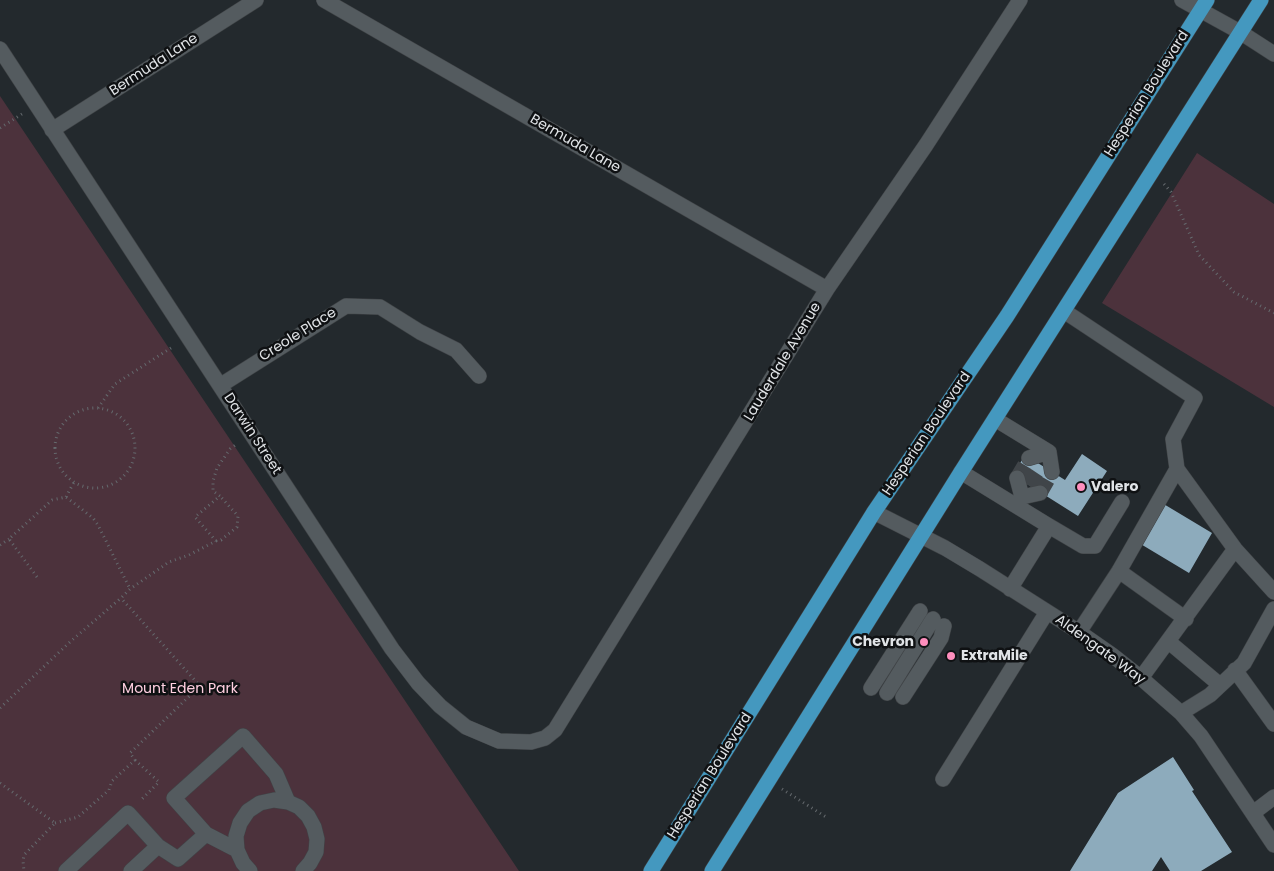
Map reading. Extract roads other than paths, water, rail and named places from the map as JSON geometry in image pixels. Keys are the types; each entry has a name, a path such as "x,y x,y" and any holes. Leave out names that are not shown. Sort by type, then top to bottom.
{"main road":[{"path":"712,871 1151,171 1261,0"},
{"name":"Hesperian Boulevard","path":"651,871 874,512 1007,316 1204,5"}],"street":[{"name":"Bermuda Lane","path":"52,130 256,0"},
{"name":"Bermuda Lane","path":"324,0 827,289"},
{"name":"Lauderdale Avenue","path":"555,730 827,289 926,145 1020,0"},
{"path":"1182,0 1204,5 1274,54"},
{"name":"Darwin Street","path":"0,49 392,649 418,683 440,706 466,727 499,741 531,742 545,738 555,730"},
{"name":"Creole Place","path":"220,385 346,306 380,307 420,332 456,350 479,376"},
{"path":"1064,311 1195,398 1173,439 1177,469 1236,549 1274,592"},
{"path":"996,419 1050,452 1041,465"},
{"path":"1079,632 1119,571 1177,469"},
{"path":"962,472 1025,492 1049,526 1083,546 1095,546 1122,502"},
{"name":"Aldengate Way","path":"874,512 945,548 1079,632 1141,678 1181,713 1202,736 1274,845"},
{"path":"1010,589 1049,526"},
{"path":"1141,678 1236,549"},
{"path":"1119,571 1186,619"},
{"path":"871,688 920,611"},
{"path":"944,779 1047,612"},
{"path":"1181,713 1210,695 1244,662 1273,615"},
{"path":"887,693 939,622 941,638 903,697"},
{"path":"1169,642 1220,685"},
{"path":"1235,670 1274,724"},
{"path":"237,850 206,834 174,798 243,736 276,774 288,802"},
{"path":"1253,813 1274,798"},
{"path":"250,871 243,863 237,850 236,836 240,823 248,811 260,803 274,800 288,802 299,807 308,816 314,827 317,839 316,852 303,871"},
{"path":"66,871 128,813 158,846 178,859 206,834"},
{"path":"131,871 158,846"}],"tunnel":[{"path":"1017,478 1029,458"},
{"path":"1028,485 1041,466"},
{"path":"1040,493 1052,472"}],"place":[{"name":"Valero","path":"1081,487"},
{"name":"Chevron","path":"924,642"},
{"name":"ExtraMile","path":"951,656"}],"park label":[{"name":"Mount Eden Park","path":"180,689"}]}
